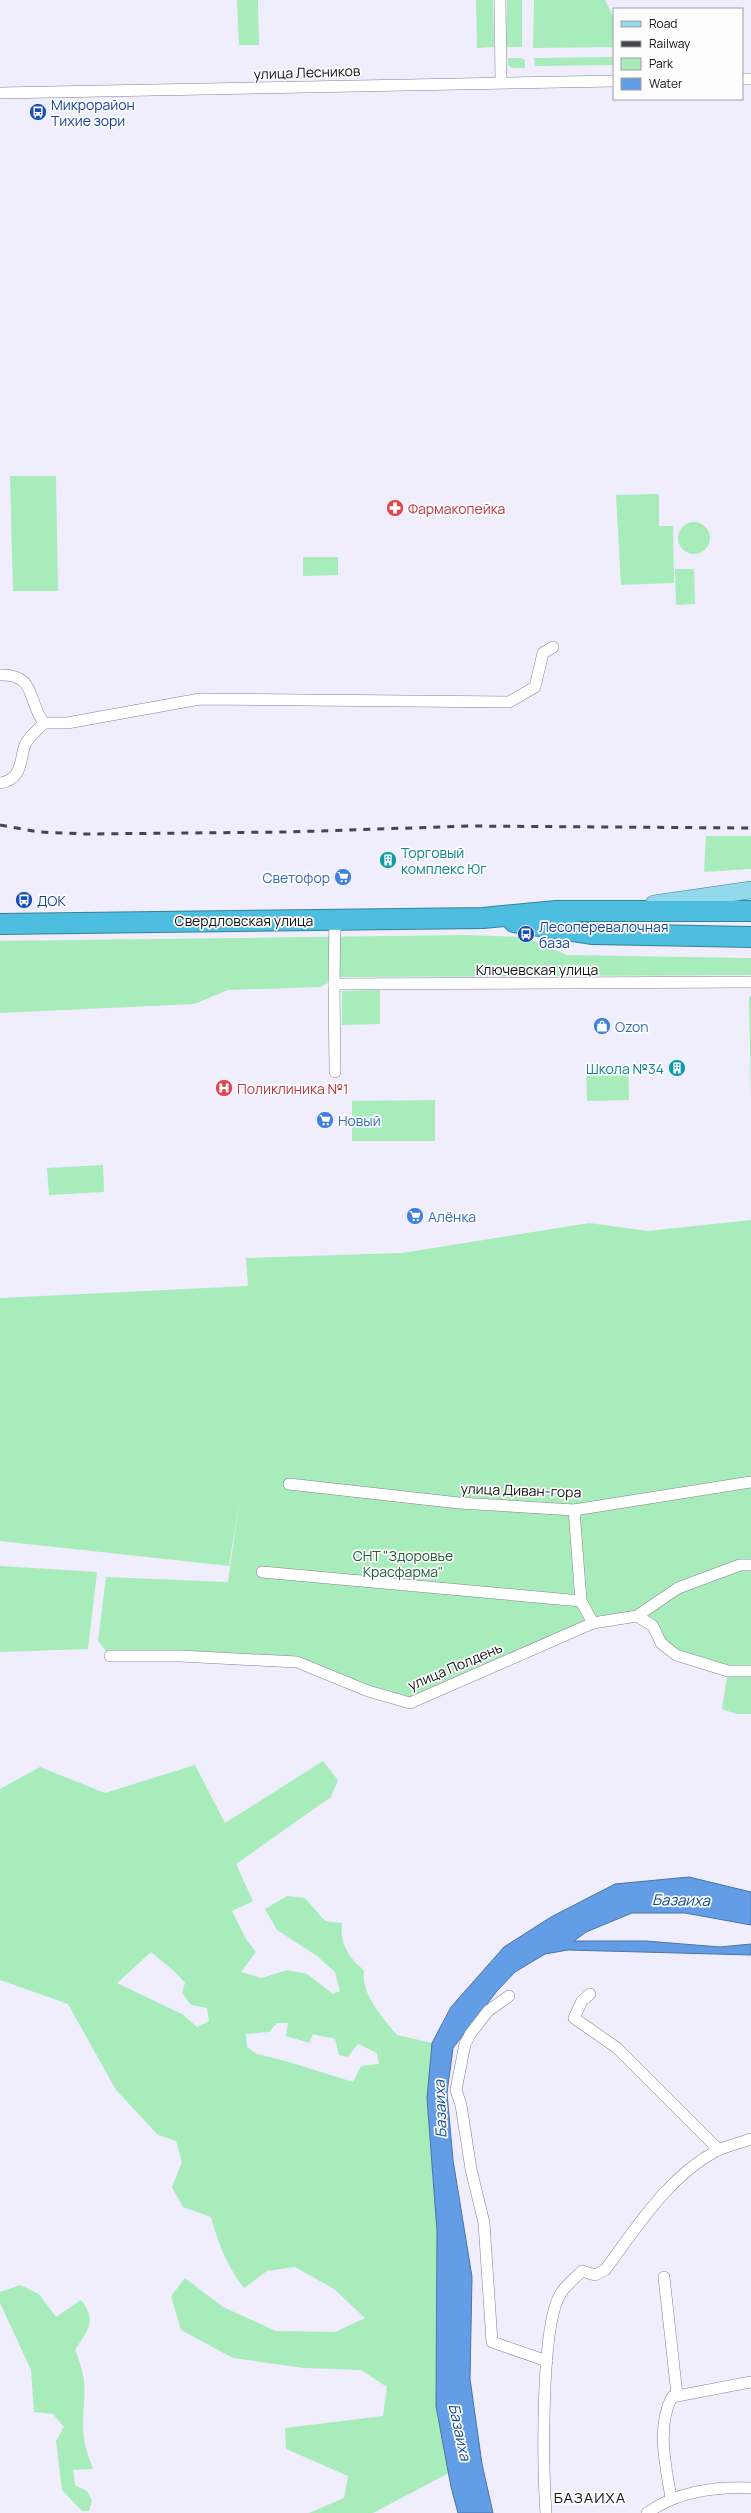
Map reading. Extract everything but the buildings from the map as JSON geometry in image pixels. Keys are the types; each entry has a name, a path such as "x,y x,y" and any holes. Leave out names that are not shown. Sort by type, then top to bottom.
{"highway":[{"name":"Свердловская улица","path":"0,924 489,917 556,911 751,911"},
{"name":"Свердловская улица","path":"489,917 593,934 751,937"}],"main road":[{"path":"604,911 751,890"}],"street":[{"path":"500,0 500,82"},
{"name":"улица Лесников","path":"0,93 96,93 500,82 613,81"},
{"path":"0,783 13,779 21,769 26,743 44,723 67,723 200,700 509,702 535,688 543,653 553,647"},
{"path":"0,675 19,677 27,684 38,715 44,723"},
{"path":"335,919 335,1072"},
{"name":"Ключевская улица","path":"334,989 751,982"},
{"name":"улица Диван-гора","path":"289,1484 459,1503 574,1510 751,1482"},
{"path":"574,1510 581,1601 593,1623"},
{"name":"улица Полдень","path":"110,1656 180,1656 296,1662 368,1691 410,1703 593,1623 637,1616 678,1588 740,1565 751,1565"},
{"path":"262,1572 581,1601"},
{"path":"637,1616 653,1626 661,1643 676,1655 728,1671 751,1672"},
{"path":"590,1994 582,2001 574,2018 617,2048 719,2150"},
{"path":"509,1996 488,2011 471,2033 465,2044 456,2090 461,2105 471,2169 484,2223 492,2342 547,2361"},
{"path":"546,2513 543,2466 547,2361 553,2312 561,2293 582,2271 595,2275 605,2270 650,2210 674,2183 719,2150 751,2139"},
{"path":"664,2277 677,2395"},
{"path":"671,2498 664,2453 666,2408 672,2397 751,2382"},
{"path":"647,2513 671,2498 702,2491 751,2488"}],"green space":[{"path":"237,0 258,0 259,45 239,45"},
{"path":"476,0 493,0 494,47 477,48"},
{"path":"507,0 522,0 522,47 506,47"},
{"path":"534,0 605,0 613,16 613,47 533,48"},
{"path":"613,57 613,65 535,66 534,58"},
{"path":"508,58 521,58 525,60 525,68 512,68 508,65"},
{"path":"10,476 56,476 58,591 13,591"},
{"path":"659,494 659,526 673,526 674,583 621,585 616,495"},
{"path":"694,522 705,527 710,538 705,549 694,554 683,549 678,538 683,527"},
{"path":"303,557 338,557 338,575 303,576"},
{"path":"675,569 694,569 695,604 676,605"},
{"path":"706,836 751,836 751,869 704,872"},
{"path":"466,935 525,937 567,955 751,958 751,975 340,977 320,987 228,990 194,1004 0,1013 0,941"},
{"path":"380,990 380,1024 342,1025 342,991"},
{"path":"751,996 751,1100 749,997"},
{"path":"628,1065 629,1100 587,1101 586,1066"},
{"path":"435,1100 435,1141 352,1141 352,1101"},
{"path":"103,1165 104,1192 49,1195 47,1168"},
{"name":"СНТ \"Здоровье Красфарма\"","path":"751,1220 751,1714 736,1714 722,1709 728,1671 676,1655 637,1616 593,1623 410,1703 297,1662 110,1656 98,1641 106,1577 228,1582 240,1497 229,1566 0,1541 0,1298 248,1286 246,1258 402,1253 589,1223 648,1231"},
{"path":"0,1566 97,1572 88,1649 0,1652"},
{"path":"323,1761 338,1780 331,1797 236,1864 253,1901 232,1911 246,1939 256,1952 241,1972 262,1978 287,1970 307,1974 333,1994 340,1991 335,1972 317,1956 277,1930 265,1909 287,1896 305,1898 325,1921 342,1923 342,1937 346,1950 354,1961 364,1970 364,1979 369,1996 379,2013 397,2035 432,2043 427,2098 437,2231 436,2406 449,2473 373,2513 309,2513 344,2498 348,2476 286,2449 285,2428 383,2416 387,2387 361,2370 304,2368 233,2358 181,2330 171,2296 185,2278 223,2307 276,2331 335,2332 365,2318 334,2289 295,2267 267,2271 244,2288 224,2254 211,2217 183,2207 172,2187 182,2162 176,2141 158,2135 116,2090 68,2004 0,1980 0,1789 40,1767 105,1793 195,1765 225,1823","holes":["151,1952 175,1972 185,1983 182,1993 191,2005 207,2008 209,2021 197,2027 182,2014 117,1983","277,2023 288,2023 286,2036 309,2043 313,2034 335,2039 339,2055 348,2057 358,2044 377,2053 379,2064 361,2066 353,2082 289,2062 257,2054 247,2047 246,2034 269,2032"]},
{"path":"20,2285 39,2294 56,2317 81,2300 89,2314 89,2326 75,2350 83,2375 83,2426 86,2451 93,2469 73,2470 75,2485 87,2491 92,2501 89,2511 82,2511 62,2490 56,2441 64,2427 53,2414 34,2412 31,2370 0,2303 0,2292"}],"water":[{"name":"Базаиха","path":"689,1877 751,1892 751,1925 685,1913 632,1913 586,1932 574,1941 646,1941 720,1947 751,1944 751,1955 568,1950 545,1954 515,1972 497,1991 453,2048 447,2093 453,2160 472,2277 470,2379 482,2464 493,2513 458,2513 451,2487 436,2406 437,2231 427,2098 432,2043 451,2007 504,1947 551,1917 615,1884"}],"railway":[{"path":"0,825 39,832 86,834 288,832 470,826 751,828"}],"place":[{"name":"Микрорайон Тихие зори","path":"38,112"},
{"name":"Фармакопейка","path":"395,508"},
{"name":"Торговый комплекс Юг","path":"388,860"},
{"name":"Светофор","path":"343,877"},
{"name":"ДОК","path":"24,900"},
{"name":"Лесоперевалочная база","path":"526,934"},
{"name":"Ozon","path":"602,1026"},
{"name":"Школа №34","path":"677,1068"},
{"name":"Поликлиника №1","path":"224,1088"},
{"name":"Новый","path":"325,1120"},
{"name":"Алёнка","path":"415,1216"}],"district":[{"name":"БАЗАИХА","path":"590,2497"}]}
